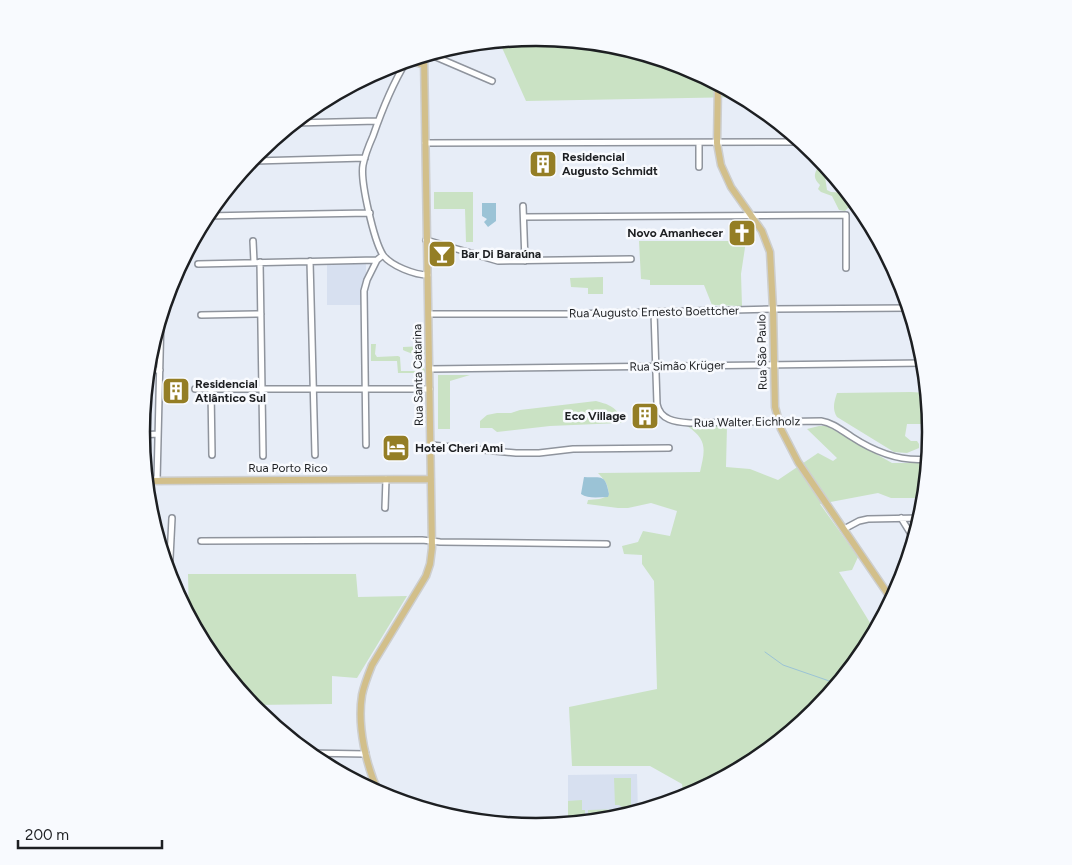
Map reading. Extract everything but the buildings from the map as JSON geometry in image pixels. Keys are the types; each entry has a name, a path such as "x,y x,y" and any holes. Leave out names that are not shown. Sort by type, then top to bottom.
{"main road":[{"name":"Rua Santa Catarina","path":"374,783 366,754 362,727 362,694 372,666 426,576 430,564 432,542 424,65"},
{"name":"Rua São Paulo","path":"718,92 717,143 724,173 762,231 770,252 775,407 778,421 784,438 798,462 887,593"},
{"name":"Rua Porto Rico","path":"153,481 431,479"}],"street":[{"path":"439,58 492,81"},
{"path":"400,71 378,121 365,158 362,176 370,213 383,255 409,272 428,275"},
{"path":"305,123 378,121"},
{"path":"425,143 791,142"},
{"path":"698,143 699,167"},
{"path":"261,161 365,158"},
{"path":"524,206 525,261"},
{"path":"217,216 370,213"},
{"path":"524,217 846,215 846,268"},
{"path":"426,240 493,260 631,259"},
{"path":"253,241 257,262 261,314 263,456"},
{"path":"366,445 364,292 367,280 377,260 383,255"},
{"path":"198,264 377,260"},
{"path":"310,261 315,455"},
{"name":"Rua Augusto Ernesto Boettcher","path":"429,314 568,314 902,308"},
{"name":"Rua Walter Eichholz","path":"654,312 658,409 663,416 672,421 690,423 814,420 827,422 878,451 908,460 921,459"},
{"path":"201,315 261,314"},
{"path":"157,481 160,345"},
{"name":"Rua Simão Krüger","path":"430,369 916,363"},
{"path":"155,370 160,370"},
{"path":"195,389 430,389"},
{"path":"211,389 212,455"},
{"path":"150,434 158,434"},
{"path":"431,445 516,453 573,449 669,448"},
{"path":"386,479 386,508"},
{"path":"170,557 172,518"},
{"path":"901,518 909,531"},
{"path":"844,529 859,521 868,519 912,518"},
{"path":"201,541 422,540 432,542 608,544"},
{"path":"320,753 366,754"}],"shaded area":[{"path":"327,263 366,264 366,274 362,284 362,305 327,305"},
{"path":"637,774 638,805 568,817 568,775"}],"green space":[{"path":"561,47 636,59 684,76 728,97 526,101 502,48"},
{"path":"817,169 825,177 827,190 838,192 850,209 848,208 845,211 839,210 832,196 818,189 820,185 815,178"},
{"path":"434,192 473,192 473,242 466,242 465,209 434,209"},
{"path":"639,241 746,241 741,274 742,306 712,305 704,285 650,285 650,280 641,279"},
{"path":"603,277 603,294 588,294 588,288 571,287 570,278"},
{"path":"371,344 376,344 375,354 377,357 400,357 401,371 416,371 416,364 425,369 425,373 398,373 397,361 371,361"},
{"path":"425,346 424,354 421,357 403,350 403,347"},
{"path":"438,375 470,375 450,381 450,429 438,429"},
{"path":"837,393 920,393 922,424 907,424 905,436 911,441 917,441 919,448 907,453 894,452 837,417 834,411 834,402"},
{"path":"596,401 612,407 624,421 620,423 550,426 497,432 492,428 480,428 480,421 487,415"},
{"path":"687,426 727,426 726,467 750,469 778,480 818,453 833,461 837,458 807,429 819,426 827,426 892,463 921,463 917,498 891,498 878,493 820,504 858,557 852,570 839,572 871,625 842,668 809,706 771,739 729,767 683,789 682,784 650,766 572,766 569,707 657,689 654,581 642,564 642,555 624,554 622,546 638,542 643,531 670,536 677,511 651,503 628,508 587,504 588,500 602,498 609,494 606,482 598,473 700,472 704,451 702,441"},
{"path":"188,574 356,574 358,597 407,596 357,678 332,676 332,704 262,705 230,668 215,647 201,626 189,600"},
{"path":"614,778 631,778 631,805 638,805 624,808 615,805"},
{"path":"582,800 582,810 585,810 585,815 568,817 568,801"},
{"path":"588,810 614,810 611,811 588,815"}],"water":[{"path":"482,203 496,203 496,221 488,227 484,222 487,219 482,216"},
{"path":"584,477 602,478 606,483 608,497 590,497 581,494"}],"waterway":[{"path":"765,652 783,665 831,681"}],"place":[{"name":"Residencial Augusto Schmidt","path":"543,164"},
{"name":"Novo Amanhecer","path":"742,233"},
{"name":"Bar Di Baraúna","path":"442,254"},
{"name":"Residencial Atlântico Sul","path":"176,391"},
{"name":"Eco Village","path":"645,416"},
{"name":"Hotel Cheri Ami","path":"396,448"}]}
